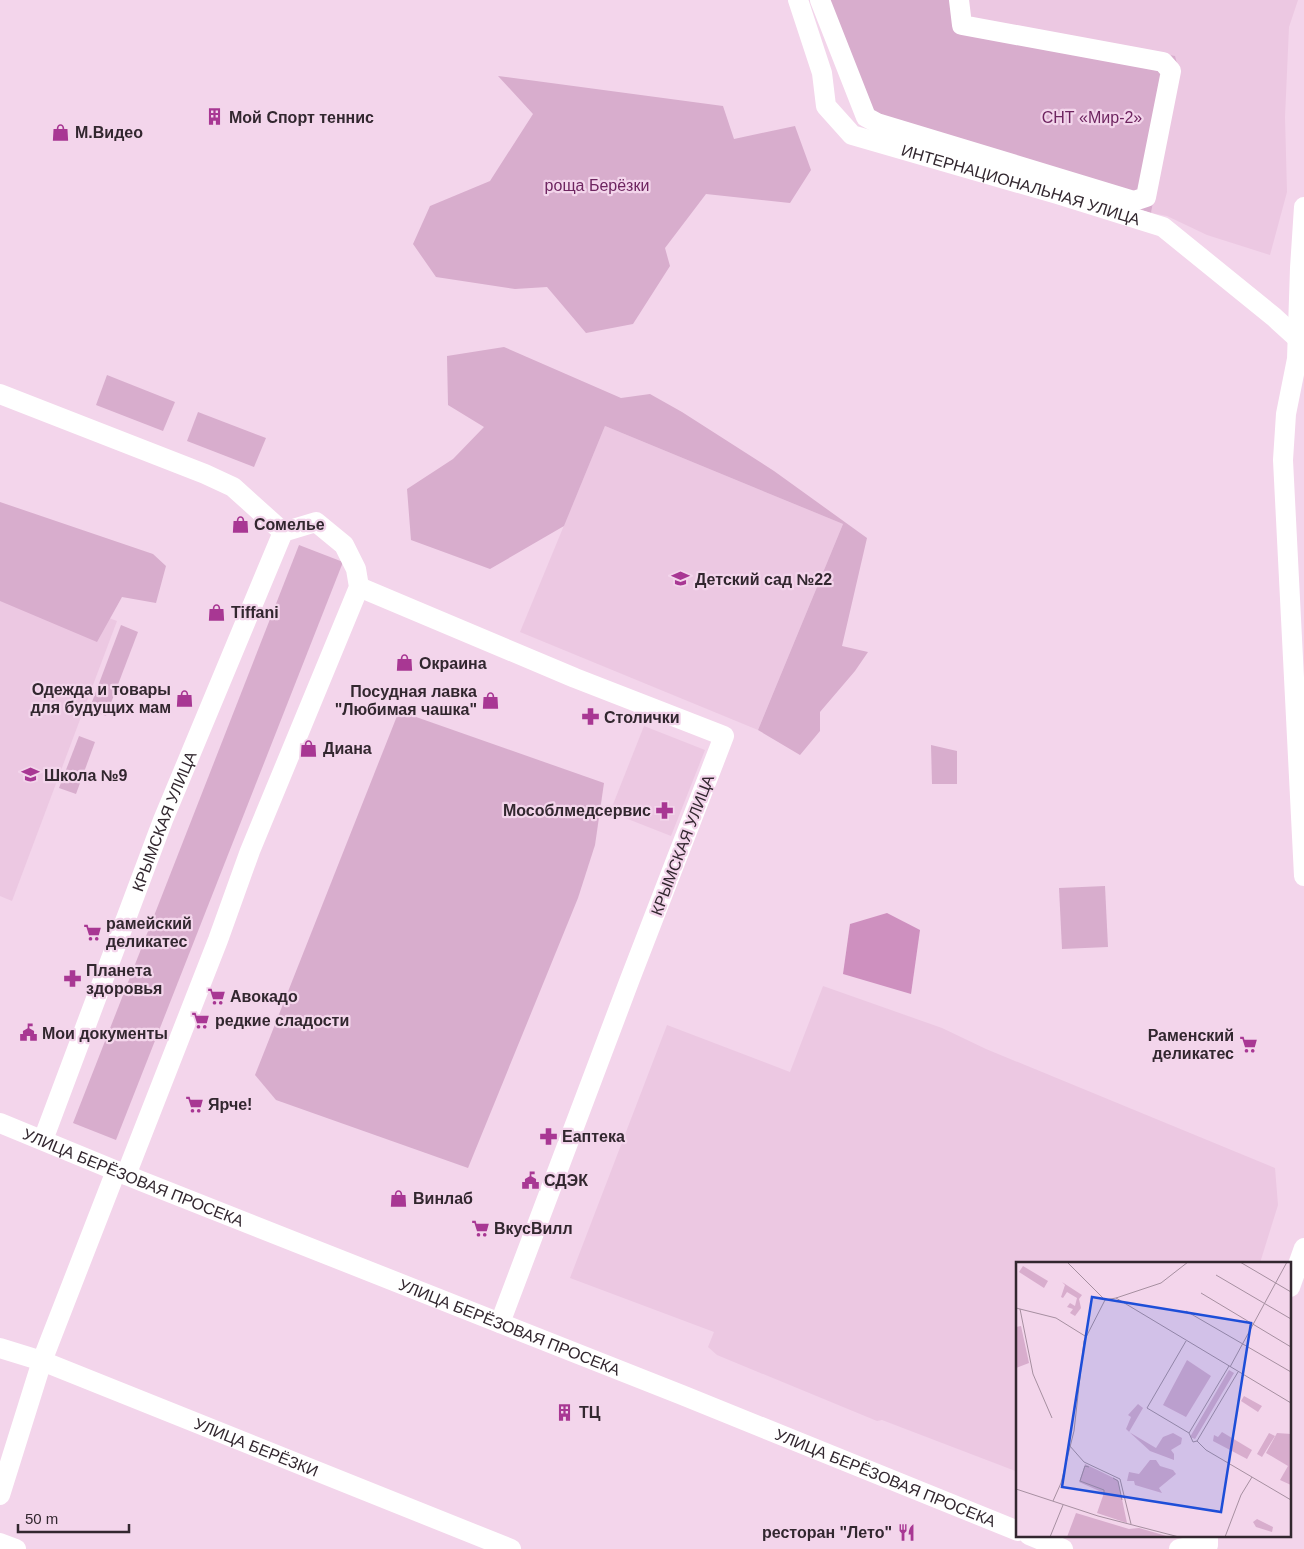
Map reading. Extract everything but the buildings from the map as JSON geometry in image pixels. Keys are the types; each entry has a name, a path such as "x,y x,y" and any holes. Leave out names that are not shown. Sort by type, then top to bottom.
{"street":[{"name":"ИНТЕРНАЦИОНАЛЬНАЯ УЛИЦА","path":"798,0 822,73 826,106 852,135 1057,194 1163,227 1274,317 1298,339"},
{"path":"820,0 866,117 877,124 1134,201 1146,197 1171,71 1164,62 962,25 959,0"},
{"path":"1304,207 1297,359 1286,414 1283,460 1304,876"},
{"path":"0,394 196,470 233,487 283,532 316,522 344,545 356,569 359,587 250,851 218,940 42,1361 0,1495"},
{"name":"КРЫМСКАЯ УЛИЦА","path":"43,1140 163,820 283,532"},
{"name":"КРЫМСКАЯ УЛИЦА","path":"359,587 575,678 724,736 626,988 500,1323"},
{"name":"УЛИЦА БЕРЁЗОВАЯ ПРОСЕКА","path":"0,1123 1016,1530"},
{"path":"1292,1281 1304,1248"},
{"name":"УЛИЦА БЕРЁЗКИ","path":"0,1348 42,1361 511,1549"},
{"path":"1031,1536 1062,1549"},
{"path":"0,1543 16,1549"}],"shaded area":[{"path":"965,0 1298,0 1289,27 1285,117 1287,192 1270,255 1207,235 1167,216 1151,213 1178,67 976,20 966,14"},
{"name":"Детский сад №22","path":"605,426 843,524 758,730 520,632"},
{"name":"Школа №9","path":"0,577 117,621 12,901 0,896"},
{"path":"644,726 705,750 671,836 610,812"},
{"path":"887,913 920,930 911,994 843,974 850,924"},
{"path":"823,986 942,1028 986,1049 1275,1168 1278,1205 1260,1262 1016,1262 1016,1471 882,1420 877,1421 717,1355 708,1347 714,1332 570,1278 667,1025 790,1072"}],"green space":[{"name":"СНТ «Мир-2»","path":"815,0 965,0 966,14 976,20 1175,56 1178,67 1151,213 867,127"},
{"name":"роща Берёзки","path":"498,76 723,106 734,139 795,126 811,170 790,203 706,194 665,248 670,266 633,324 586,333 547,287 515,289 436,277 413,244 430,206 490,181 533,114"},
{"path":"504,347 621,398 650,394 682,412 774,471 867,538 842,646 868,652 855,671 820,712 820,731 800,755 758,730 843,524 605,426 564,526 490,569 411,540 407,489 453,459 484,427 448,405 447,356"},
{"path":"107,375 175,402 163,431 96,405"},
{"path":"198,412 266,438 254,467 187,441"},
{"path":"0,502 153,554 166,566 156,603 122,597 97,642 0,601"},
{"path":"299,545 343,562 116,1140 73,1123"},
{"path":"121,625 138,632 106,716 89,710"},
{"path":"399,711 604,783 595,845 578,898 468,1168 276,1100 255,1075"},
{"path":"79,736 95,742 76,794 59,788"},
{"path":"931,745 957,751 957,784 932,784"},
{"path":"1105,886 1108,947 1062,949 1059,888"}],"place":[{"name":"Мой Спорт теннис","path":"215,117"},
{"name":"М.Видео","path":"61,132"},
{"name":"Сомелье","path":"240,524"},
{"name":"Детский сад №22","path":"681,579"},
{"name":"Tiffani","path":"217,612"},
{"name":"Окраина","path":"405,663"},
{"name":"Одежда и товары для будущих мам","path":"185,698"},
{"name":"Посудная лавка \"Любимая чашка\"","path":"491,700"},
{"name":"Столички","path":"590,717"},
{"name":"Диана","path":"309,748"},
{"name":"Школа №9","path":"30,775"},
{"name":"Мособлмедсервис","path":"665,810"},
{"name":"рамейский деликатес","path":"92,932"},
{"name":"Планета здоровья","path":"72,979"},
{"name":"Авокадо","path":"216,996"},
{"name":"редкие сладости","path":"201,1020"},
{"name":"Мои документы","path":"28,1033"},
{"name":"Раменский деликатес","path":"1248,1044"},
{"name":"Ярче!","path":"194,1104"},
{"name":"Еаптека","path":"548,1136"},
{"name":"СДЭК","path":"530,1180"},
{"name":"Винлаб","path":"399,1198"},
{"name":"ВкусВилл","path":"480,1228"},
{"name":"ТЦ","path":"565,1412"},
{"name":"ресторан \"Лето\"","path":"906,1532"}]}
